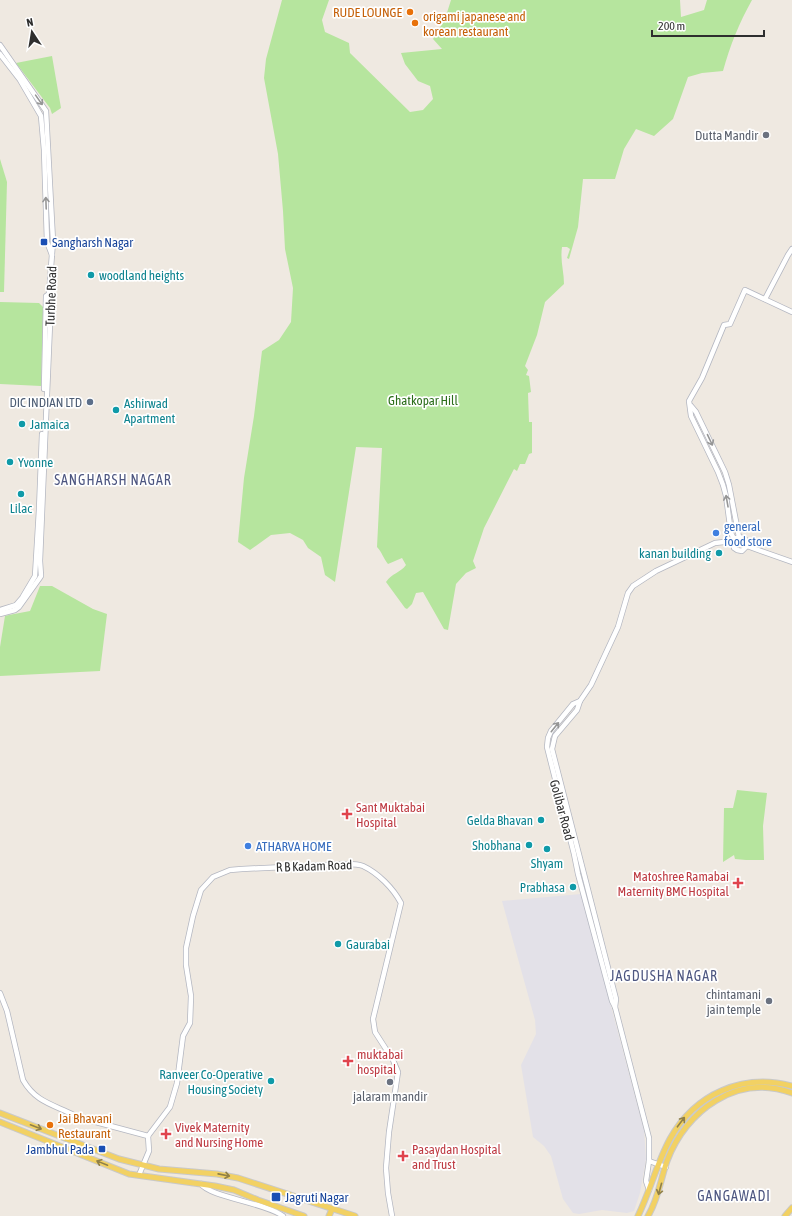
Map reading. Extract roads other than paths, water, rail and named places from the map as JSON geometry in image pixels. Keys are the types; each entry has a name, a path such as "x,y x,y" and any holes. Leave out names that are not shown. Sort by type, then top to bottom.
{"main road":[{"path":"638,1216 670,1139 682,1120 703,1100 715,1093 729,1088 751,1083 772,1083 792,1086"},
{"path":"648,1216 657,1199 666,1167 674,1147 683,1131 707,1106 734,1091 757,1087 769,1087 792,1093"},
{"path":"0,1113 119,1160 155,1168 217,1174 238,1178 355,1216"},
{"path":"0,1122 130,1174 234,1190 304,1216"},
{"path":"153,1178 155,1168"},
{"path":"784,1216 792,1208"},
{"path":"329,1216 332,1209"}],"street":[{"path":"0,45 21,78 41,116 44,150 47,242 53,256"},
{"path":"0,54 21,78 46,111 40,114"},
{"name":"Turbhe Road","path":"0,614 16,610 25,600 41,576 40,561 51,300 49,294 53,256 53,226 46,111"},
{"path":"765,299 792,249"},
{"path":"735,539 731,533 723,485 691,416 691,406 689,400 702,378 724,325 730,324 745,290 792,312"},
{"path":"0,610 16,605 31,583 36,570 44,390 46,296 49,294"},
{"path":"691,406 696,412 725,472 735,515 735,539 733,546 737,550 742,551 746,546 745,539 735,539"},
{"path":"697,429 703,426"},
{"path":"729,517 735,515"},
{"name":"Golibar Road","path":"649,1192 646,1180 650,1161 648,1138 615,1007 612,1001 578,874 572,838 547,747 548,738 551,731 573,704 580,701 591,685 618,627 628,592 633,586 656,571 715,543 735,539"},
{"path":"746,546 792,562"},
{"name":"R B Kadam Road","path":"148,1136 170,1107 177,1083 183,1036 190,1023 191,996 186,965 186,948 193,916 201,890 207,882 212,877 230,870 347,864 363,866 384,881 396,894 401,903 373,1019 375,1032 393,1060 398,1072 389,1132 386,1168 392,1216"},
{"path":"0,993 7,1010 13,1040 24,1080 29,1090 36,1097 77,1117 148,1136 148,1151 139,1175"},
{"path":"650,1161 666,1167"},
{"path":"201,1184 208,1190 256,1204 278,1212 283,1216"}],"place":[{"name":"RUDE LOUNGE","path":"410,12"},
{"name":"origami japanese and korean restaurant","path":"415,23"},
{"name":"Dutta Mandir","path":"766,135"},
{"name":"Sangharsh Nagar","path":"44,242"},
{"name":"woodland heights","path":"91,275"},
{"name":"DIC INDIAN LTD","path":"90,402"},
{"name":"Ashirwad Apartment","path":"116,410"},
{"name":"Jamaica","path":"22,424"},
{"name":"Yvonne","path":"10,462"},
{"name":"Lilac","path":"21,494"},
{"name":"general food store","path":"716,533"},
{"name":"kanan building","path":"719,553"},
{"name":"Sant Muktabai Hospital","path":"347,814"},
{"name":"Gelda Bhavan","path":"541,820"},
{"name":"Shobhana","path":"529,845"},
{"name":"ATHARVA HOME","path":"248,846"},
{"name":"Shyam","path":"547,849"},
{"name":"Matoshree Ramabai Maternity BMC Hospital","path":"738,883"},
{"name":"Prabhasa","path":"573,887"},
{"name":"Gaurabai","path":"338,944"},
{"name":"chintamani jain temple","path":"769,1001"},
{"name":"muktabai hospital","path":"348,1061"},
{"name":"Ranveer Co-Operative Housing Society","path":"271,1081"},
{"name":"jalaram mandir","path":"390,1082"},
{"name":"Jai Bhavani Restaurant","path":"50,1125"},
{"name":"Vivek Maternity and Nursing Home","path":"166,1134"},
{"name":"Jambhul Pada","path":"102,1149"},
{"name":"Pasaydan Hospital and Trust","path":"403,1156"},
{"name":"Jagruti Nagar","path":"276,1197"}],"district":[{"name":"SANGHARSH NAGAR","path":"113,480"},
{"name":"JAGDUSHA NAGAR","path":"664,976"},
{"name":"GANGAWADI","path":"734,1196"}],"park label":[{"name":"Ghatkopar Hill","path":"423,400"}]}
